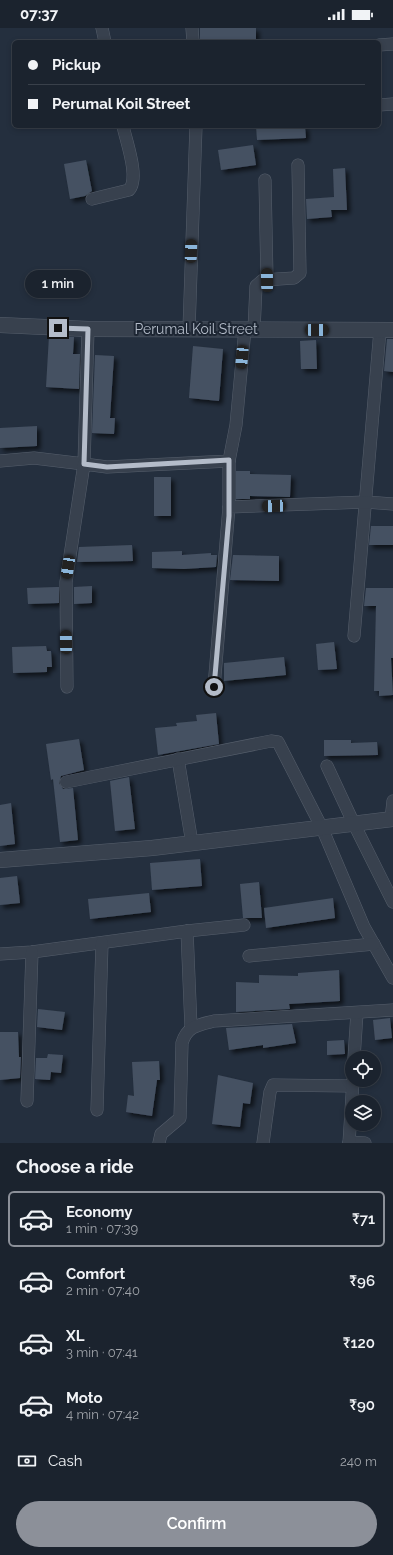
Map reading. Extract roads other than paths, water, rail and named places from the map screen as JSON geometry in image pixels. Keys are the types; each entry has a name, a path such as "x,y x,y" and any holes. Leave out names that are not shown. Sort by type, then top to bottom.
{"street":[{"path":"102,28 105,40"},
{"path":"192,28 193,40"},
{"path":"381,45 393,44"},
{"path":"381,105 393,104"},
{"path":"92,199 129,190 132,187 133,173 123,128"},
{"path":"189,329 196,128"},
{"path":"214,687 229,507 229,460 236,425 256,286 258,282 294,278 300,273 298,165"},
{"path":"265,180 267,280"},
{"name":"Perumal Koil Street","path":"0,325 88,329 386,330"},
{"path":"67,687 66,582 84,464 88,329"},
{"path":"354,636 366,502 386,330"},
{"path":"0,461 34,458 107,467 229,460"},
{"path":"229,507 366,502 393,504"},
{"path":"66,782 271,740 278,742 322,828 364,927 393,978"},
{"path":"178,759 192,843"},
{"path":"327,766 393,902"},
{"path":"0,860 192,843 392,819 393,801"},
{"path":"0,954 32,952 244,925"},
{"path":"188,931 191,1027"},
{"path":"97,1110 102,943"},
{"path":"249,956 374,944"},
{"path":"27,1101 32,952"},
{"path":"159,1143 161,1134 180,1118 182,1043 184,1035 191,1027 214,1021 393,1010"},
{"path":"354,1051 357,1013"},
{"path":"263,1143 271,1088 273,1085 345,1083"},
{"path":"353,1087 349,1142 365,1143"}]}
